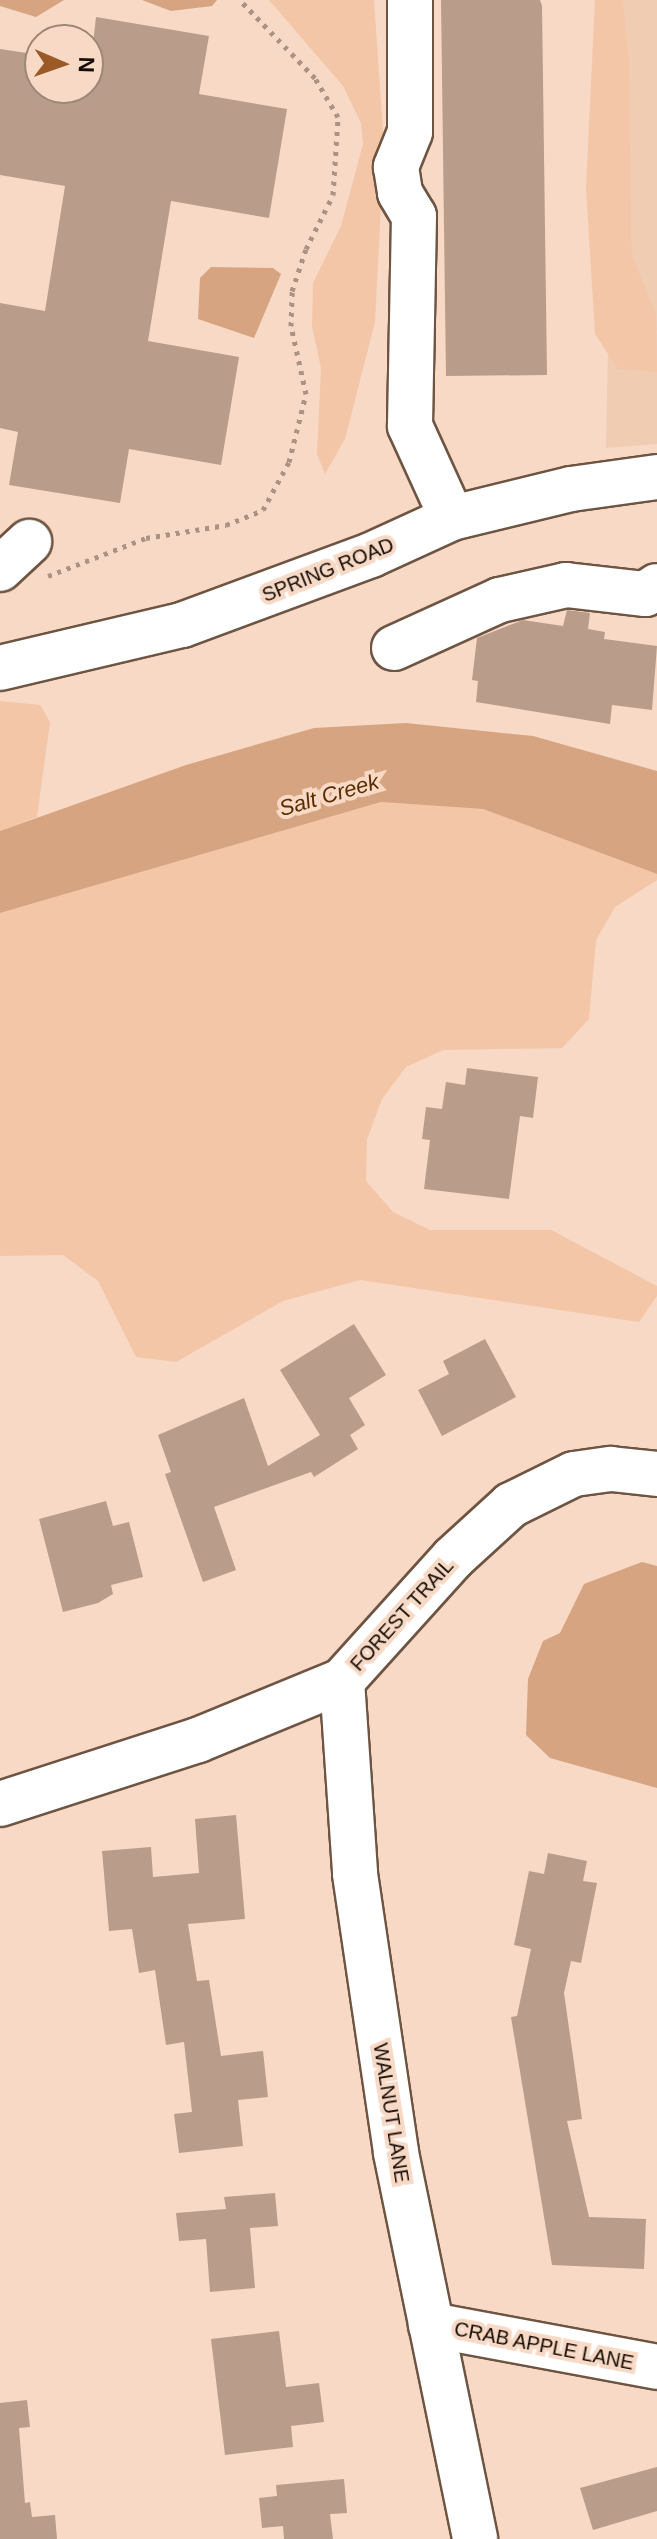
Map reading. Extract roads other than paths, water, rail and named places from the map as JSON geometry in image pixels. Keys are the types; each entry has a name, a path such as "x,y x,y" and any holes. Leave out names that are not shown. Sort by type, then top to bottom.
{"street":[{"path":"410,0 410,132 396,167 400,193 414,216 410,426 452,518"},
{"name":"SPRING ROAD","path":"0,668 182,625 371,555 452,518 571,489 657,477"},
{"path":"394,648 500,600 566,585 645,594 657,586"},
{"name":"FOREST TRAIL","path":"0,1804 198,1740 342,1681 453,1558 511,1505 574,1474 611,1469 657,1474"},
{"name":"WALNUT LANE","path":"342,1681 362,1931 396,2153 475,2539"},
{"name":"CRAB APPLE LANE","path":"431,2325 657,2367"}],"water":[{"path":"0,0 64,0 36,17 0,6"},
{"path":"142,0 217,0 212,6 171,11"},
{"path":"211,267 273,268 281,274 254,338 198,319 200,278"},
{"name":"Salt Creek","path":"406,723 533,736 657,771 657,874 483,809 381,802 0,913 0,831 186,765 314,728"},
{"path":"642,1562 657,1566 657,1788 550,1758 526,1735 528,1679 543,1641 560,1633 584,1584"}]}
